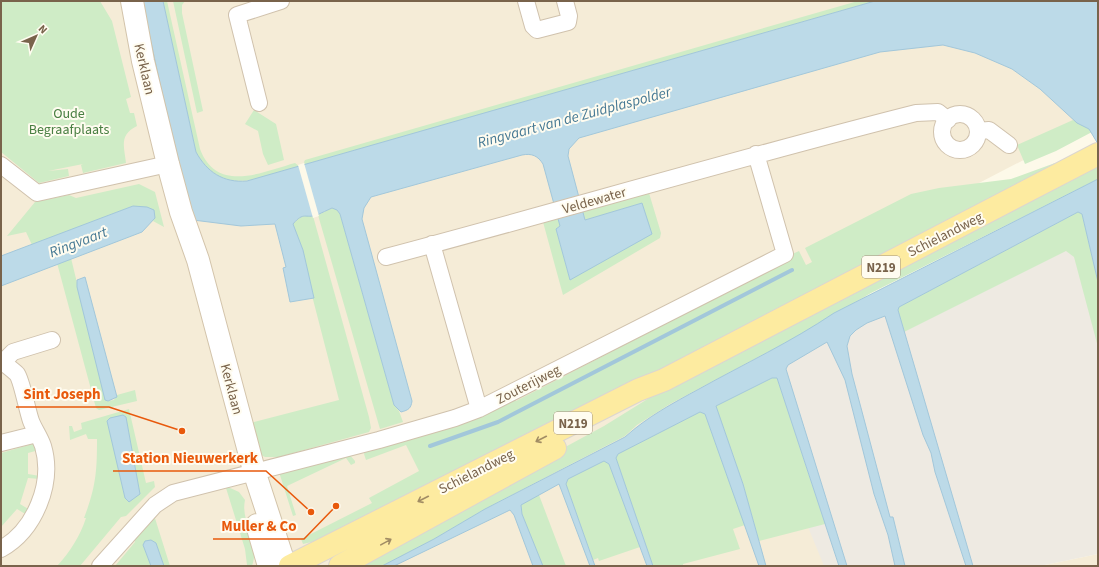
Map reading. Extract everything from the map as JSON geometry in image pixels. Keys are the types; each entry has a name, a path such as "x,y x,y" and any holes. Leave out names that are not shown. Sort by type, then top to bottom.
{"main road":[{"name":"Schielandweg","path":"290,566 638,390 664,380 1098,154"},
{"name":"Schielandweg","path":"340,566 597,426 664,380"}],"street":[{"path":"259,103 236,15 281,1"},
{"path":"526,1 534,26 537,30 568,22 569,16 565,1"},
{"name":"Kerklaan","path":"130,7 168,164 181,212 198,260 269,566"},
{"name":"Veldewater","path":"386,257 756,154 916,113 938,112 948,120"},
{"path":"965,115 974,122 978,131 976,141 972,146 959,150 952,148 943,139 944,125 948,120 953,116 965,115"},
{"path":"978,131 989,130 1009,145"},
{"name":"Zouterijweg","path":"100,566 138,522 163,498 186,489 248,475 379,440 479,409 785,254 756,154"},
{"path":"1,164 37,193 168,164"},
{"path":"432,244 479,409"},
{"path":"1,549 23,531 31,520 41,497 45,460 43,445 31,422 18,375 2,362 13,352 52,340"},
{"path":"1,443 37,434"},
{"name":"Kerklaan","path":"248,475 285,566"}],"shaded area":[{"path":"1,1 1098,1 1091,125 875,237 826,566 1,566"},
{"path":"1098,192 1098,554 1040,566 824,566 746,375"},
{"path":"1098,554 1098,566 1040,566"}],"green space":[{"name":"Oude Begraafplaats","path":"1,1 100,1 112,21 131,97 126,99 130,113 134,113 137,126 131,129 125,137 124,146 126,163 83,173 81,165 83,164 48,171 68,169 69,176 39,183 1,152"},
{"path":"163,1 167,1 200,149 208,163 217,171 229,176 255,174 295,163 299,166 256,179 242,181 229,180 217,175 206,166 196,152"},
{"path":"173,1 185,1 182,5 182,13 203,111 197,113"},
{"path":"858,1 875,1 305,165 304,162 305,160"},
{"path":"254,110 276,124 284,160 268,165 263,154 258,131 245,124"},
{"path":"1073,120 1092,132 1056,151 1025,164 1017,145"},
{"path":"1098,162 1098,179 871,293 798,336 670,404 637,425 625,436 485,509 434,539 382,566 359,566 545,458 604,426 675,382"},
{"path":"1055,163 1057,166 500,453 419,488 316,541 303,544 301,539 372,503 369,498 419,471 406,445 366,460 364,454 365,451 514,397 516,401 777,266 775,262 799,251 806,265 812,262 805,248 911,194 939,188 1011,179"},
{"path":"139,184 155,192 164,227 153,221 155,218 133,206 32,245 26,232 7,236 35,202 69,195 76,198"},
{"path":"649,193 661,233 660,238 563,295 543,222 558,216 560,226 556,229 570,280 642,203 585,220 582,209"},
{"path":"332,208 337,210 340,214 394,405 399,411 403,422 380,429 318,215"},
{"path":"1078,212 1082,214 1098,282 1098,347 1074,257 1066,251 904,332 898,310 899,307"},
{"path":"307,215 313,216 371,428 369,432 279,457 265,457 261,455 250,423 339,400 309,284 303,250 293,224 300,217"},
{"path":"71,258 91,341 108,401 114,400 117,395 135,390 137,401 99,410 96,408 57,263"},
{"path":"772,378 777,378 825,524 759,541 743,484 716,406"},
{"path":"129,409 146,483 154,481 155,487 126,516 121,517 80,566 57,566 66,555 81,531 86,518 84,518 95,479 97,439 88,439 86,434 70,440 69,426 72,426 74,432 82,429 81,423","holes":["126,417 140,494 125,498 117,460"]},
{"path":"700,412 705,414 745,525 733,529 740,549 683,564 683,566 653,566 616,458 618,454"},
{"path":"36,443 39,450 28,453 28,474 40,476 40,479 28,478 20,504 30,510 27,515 17,509 1,527 1,453"},
{"path":"349,454 355,463 351,465 346,458 287,486 296,515 293,516 279,472"},
{"path":"604,461 609,464 640,547 599,561 598,558 593,560 566,484 568,479"},
{"path":"228,487 239,492 245,500 245,516 254,548 252,566 247,565 245,549 226,488"},
{"path":"539,495 566,566 543,566 522,514 521,504"},
{"path":"154,515 170,566 164,566 156,543 143,545 151,566 115,566 135,542 134,535"}],"water":[{"name":"Ringvaart van de Zuidplaspolder","path":"142,1 163,1 196,152 205,165 217,175 230,180 247,181 875,1 1098,1 1098,144 1089,129 1077,123 1040,89 1012,69 975,53 943,45 880,52 579,138 569,149 568,156 585,220 642,203 652,234 570,280 556,229 560,226 543,164 534,156 529,154 522,155 371,197 364,208 362,219 412,401 409,408 401,412 394,405 340,214 337,210 332,208 317,215 302,216 293,224 303,250 314,298 290,302 283,268 286,267 275,224 241,226 193,220 161,88"},
{"path":"1098,179 1098,282 1082,214 1078,212 899,307 898,310 973,566 966,566 935,472 931,453 923,435 885,316 867,323 856,330 850,336 847,346 852,374 890,517 893,517 905,566 895,566 888,535 874,494 845,380 827,342 788,365 786,369 847,566 839,566 777,378 772,378 716,406 743,484 766,566 759,566 705,414 700,412 618,454 616,458 653,566 647,566 609,464 604,461 568,479 566,484 595,566 590,566 559,484 521,505 522,514 543,566 533,566 514,515 510,510 394,566 382,566 434,539 485,509 625,437 642,423 670,405 818,324 834,313"},
{"name":"Ringvaart","path":"133,206 147,207 154,210 155,218 142,232 1,286 1,256"},
{"path":"85,277 117,397 108,401 105,400 77,287 77,280"},
{"path":"123,415 126,417 140,494 129,502 125,498 107,421 110,418"},
{"path":"151,540 156,543 164,566 151,566 143,545 145,541"}],"pier":[{"path":"304,163 319,216 313,218 298,165"}],"waterway":[{"path":"430,446 498,422 792,270"}],"place":[{"name":"Sint Joseph","path":"182,431"},
{"name":"Muller & Co","path":"336,506"},
{"name":"Station Nieuwerkerk","path":"311,512"}]}
